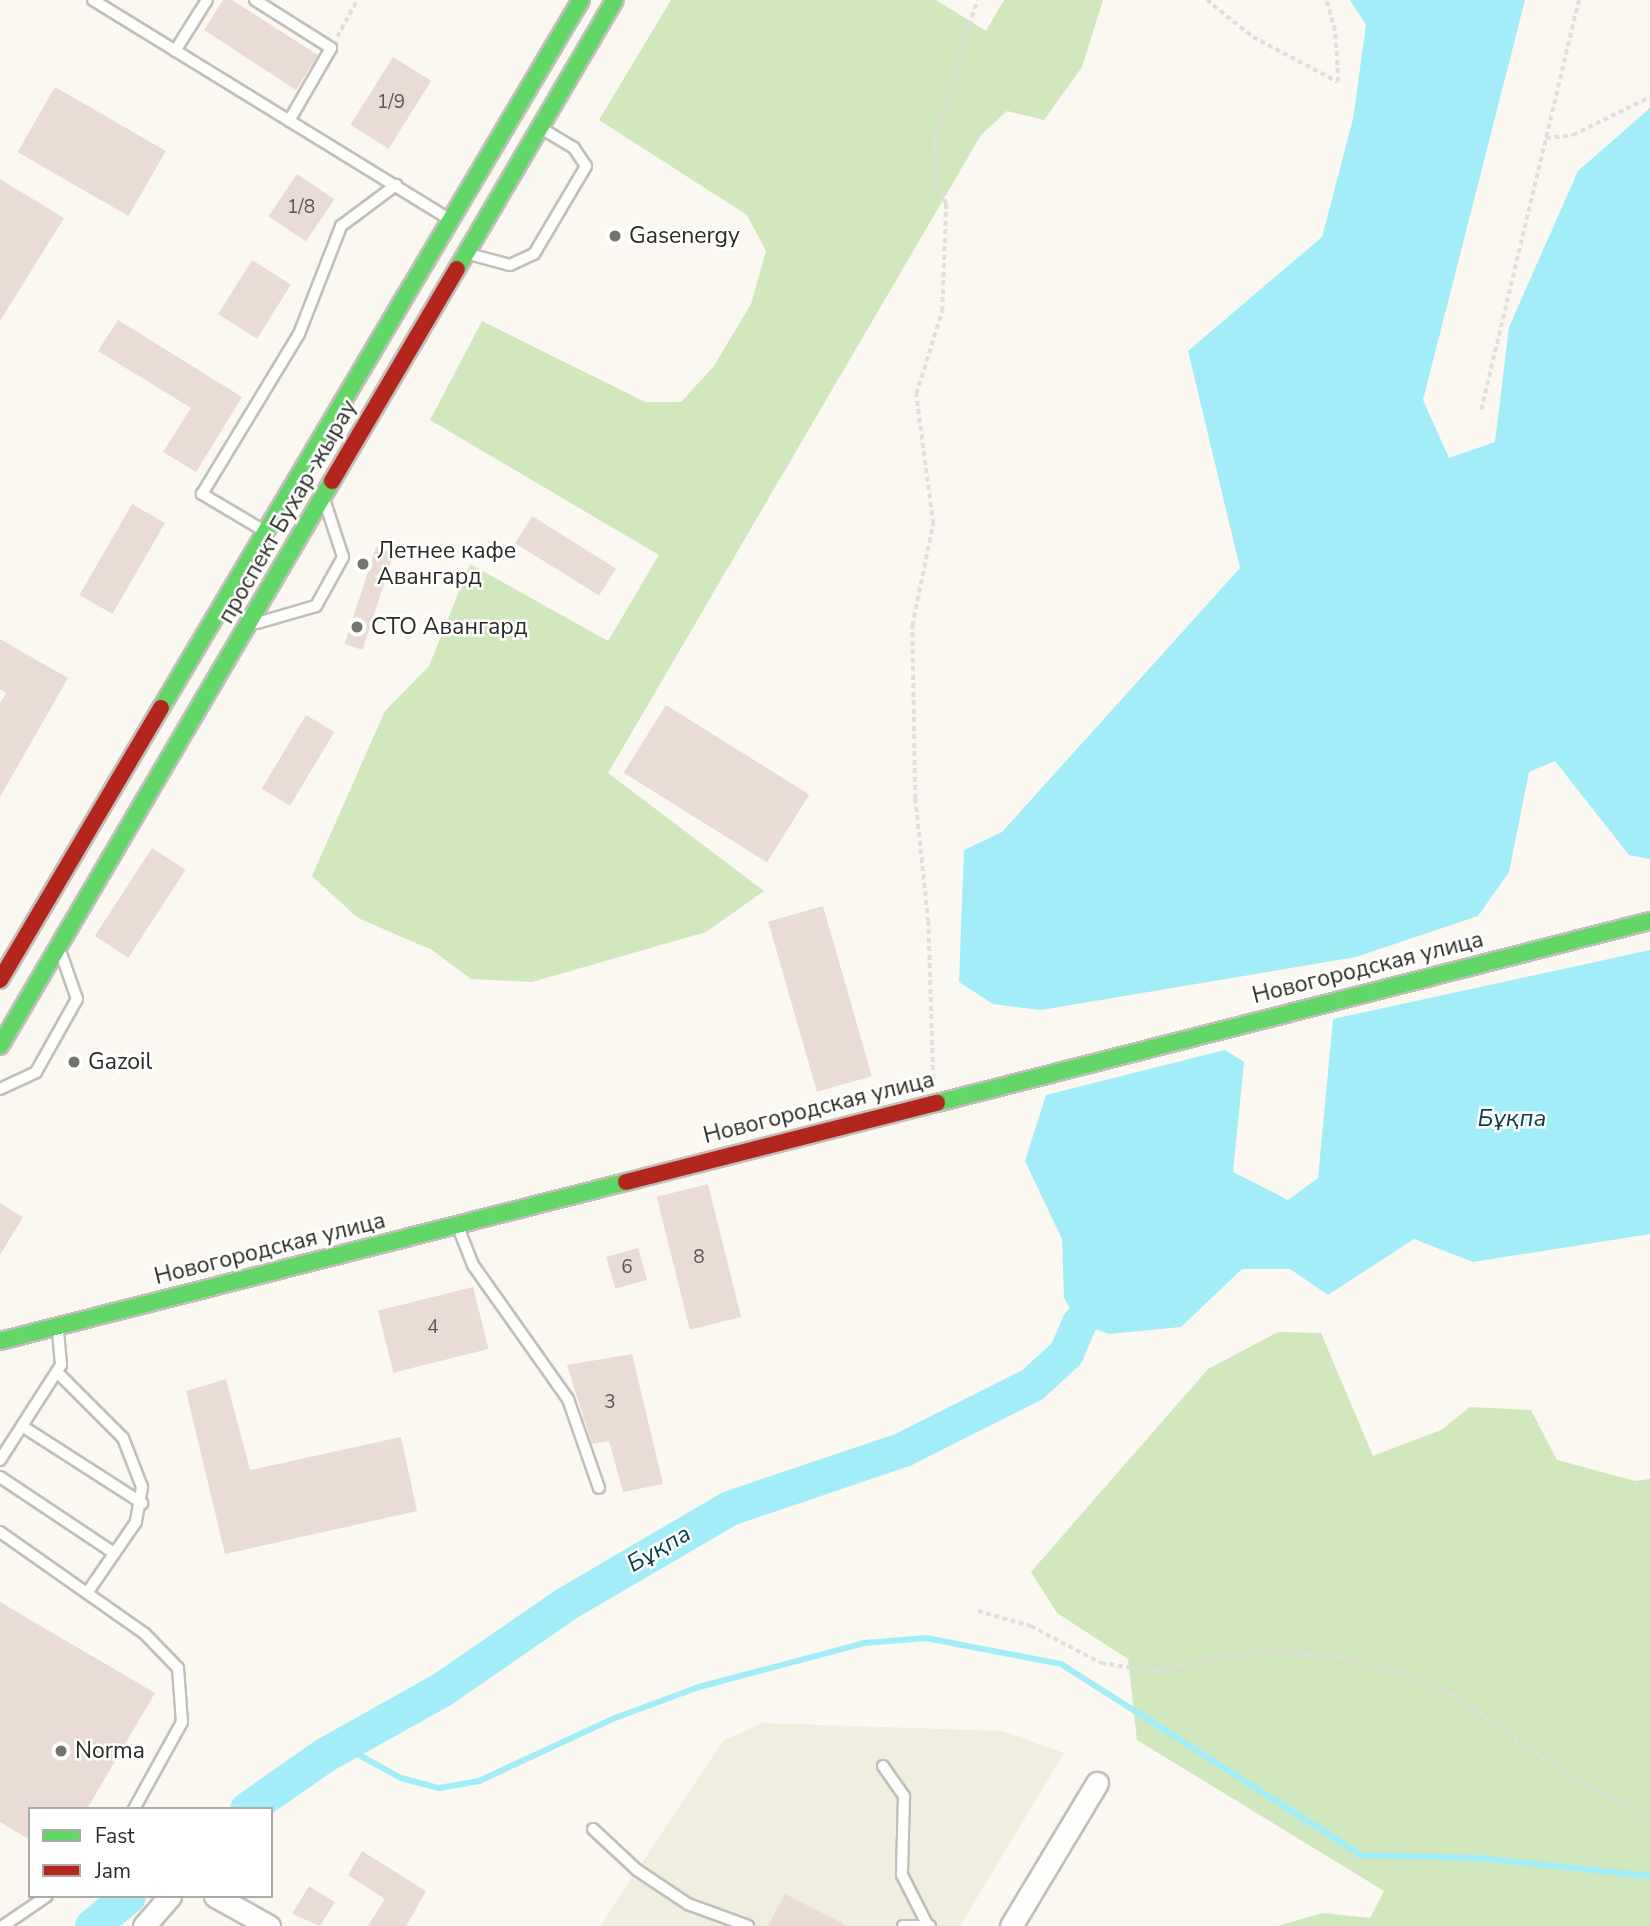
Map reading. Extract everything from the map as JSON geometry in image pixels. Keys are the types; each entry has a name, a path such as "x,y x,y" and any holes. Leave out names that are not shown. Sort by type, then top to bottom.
{"main road":[{"name":"проспект Бухар-жырау","path":"0,981 581,0"},
{"name":"проспект Бухар-жырау","path":"0,1046 615,0"},
{"path":"267,532 293,548"},
{"name":"Новогородская улица","path":"0,1342 1650,921"}],"street":[{"path":"1011,1926 1097,1783"},
{"path":"144,1926 168,1898"},
{"path":"219,1898 269,1926"}],"lane":[{"path":"93,0 451,220"},
{"path":"175,51 207,0"},
{"path":"255,0 331,48 289,121"},
{"path":"467,253 510,265 534,254 586,166 574,148 540,128"},
{"path":"267,532 202,494 299,334 341,226 396,185"},
{"path":"247,626 316,606 343,558 323,496"},
{"path":"0,1088 36,1072 77,999 58,947"},
{"path":"457,1224 473,1265 568,1399 598,1488"},
{"path":"0,1460 57,1372 63,1356 58,1327"},
{"path":"57,1372 122,1438 134,1458 142,1503 136,1522 87,1593"},
{"path":"22,1426 142,1503"},
{"path":"0,1477 114,1553"},
{"path":"0,1532 145,1633 178,1668 182,1722 135,1807"},
{"path":"883,1766 904,1796 902,1875 929,1925 903,1926"},
{"path":"593,1829 637,1870 688,1904 748,1926"},
{"path":"3,1926 44,1898"}],"path":[{"path":"331,48 357,0"},
{"path":"936,1102 913,740 912,626 933,524 916,394 942,310 946,204 936,180 933,139 977,0"},
{"path":"1207,0 1252,37 1338,82 1335,31 1326,0"},
{"path":"1481,410 1580,0"},
{"path":"1546,138 1573,135 1650,97"},
{"path":"978,1611 1031,1626 1101,1664 1152,1671 1270,1650 1348,1659 1399,1673 1451,1693 1568,1774 1650,1819"}],"shaded area":[{"path":"762,1723 1002,1731 1064,1753 960,1926 600,1926 723,1741"}],"green space":[{"path":"671,0 936,0 986,31 1004,0 1103,0 1082,67 1044,120 1007,111 981,135 608,773 764,891 706,932 532,982 471,979 432,950 358,918 312,876 385,711 429,666 470,564 608,641 659,555 430,420 482,321 645,402 681,402 714,366 751,304 766,251 747,215 599,120"},
{"path":"1278,1332 1321,1333 1373,1456 1441,1430 1470,1407 1531,1410 1557,1460 1635,1481 1650,1479 1650,1926 1277,1926 1323,1913 1370,1918 1384,1891 1137,1740 1128,1659 1057,1613 1031,1572 1208,1369"}],"water":[{"path":"1350,0 1525,0 1423,400 1449,458 1495,442 1509,327 1578,171 1650,108 1650,859 1629,855 1555,761 1529,772 1509,872 1478,916 1356,957 1041,1010 993,1004 959,982 964,850 1002,832 1240,568 1188,351 1322,237 1353,119 1366,25"},
{"name":"Бұқпа","path":"1650,950 1650,1234 1473,1262 1414,1239 1328,1295 1290,1269 1242,1269 1181,1327 1109,1334 1079,1323 1064,1298 1062,1239 1025,1161 1046,1095 1225,1050 1244,1062 1233,1172 1288,1200 1318,1178 1333,1019"}],"building":[{"path":"223,0 232,0 318,55 296,90 204,30"},
{"path":"393,57 431,81 389,149 351,125"},
{"path":"55,87 166,151 128,216 18,152"},
{"path":"297,174 334,199 306,241 268,216"},
{"path":"0,179 64,218 0,321"},
{"path":"252,260 291,284 257,339 218,314"},
{"path":"118,320 242,397 196,472 163,452 191,408 98,351"},
{"path":"132,504 165,523 112,614 80,595"},
{"path":"532,516 616,568 599,596 515,543"},
{"path":"376,547 394,553 363,650 344,644"},
{"path":"0,639 68,678 0,797 0,703 6,693 0,689"},
{"path":"666,705 809,795 767,862 624,773"},
{"path":"306,715 334,732 290,806 262,789"},
{"path":"152,848 186,870 128,958 95,936"},
{"path":"823,906 872,1076 817,1092 768,922"},
{"path":"708,1184 741,1317 690,1330 657,1197"},
{"path":"0,1203 23,1217 0,1255"},
{"path":"638,1248 647,1280 615,1289 606,1257"},
{"path":"473,1287 488,1349 393,1373 378,1311"},
{"path":"632,1354 663,1484 623,1492 609,1441 592,1444 567,1365"},
{"path":"226,1379 250,1470 401,1437 417,1511 225,1554 186,1391"},
{"name":"Norma","path":"0,1602 155,1693 88,1807 28,1807 28,1839 0,1822"},
{"path":"362,1851 426,1891 406,1926 368,1926 385,1899 348,1875"},
{"path":"309,1886 335,1902 320,1926 292,1914"},
{"path":"785,1894 848,1926 768,1926"}],"waterway":[{"name":"Бұқпа","path":"250,1807 324,1755 442,1689 565,1604 729,1508 903,1449 1032,1384 1066,1353 1079,1323"},
{"path":"341,1745 401,1778 439,1788 479,1781 615,1718 699,1687 864,1643 926,1638 1061,1664 1361,1855 1479,1858 1650,1876"},
{"name":"Бұқпа","path":"92,1926 126,1898"}],"traffic: fast":[{"path":"161,708 581,0"},
{"path":"457,269 615,0"},
{"path":"0,1046 332,481"},
{"path":"937,1103 1650,921"},
{"path":"0,1341 626,1182"}],"traffic: jam":[{"path":"332,481 457,269"},
{"path":"0,980 161,708"},
{"path":"626,1182 937,1103"}],"place":[{"name":"Gasenergy","path":"615,236"},
{"name":"Летнее кафе Авангард","path":"363,564"},
{"name":"СТО Авангард","path":"357,627"},
{"name":"Gazoil","path":"74,1062"},
{"name":"Norma","path":"61,1751"}]}
